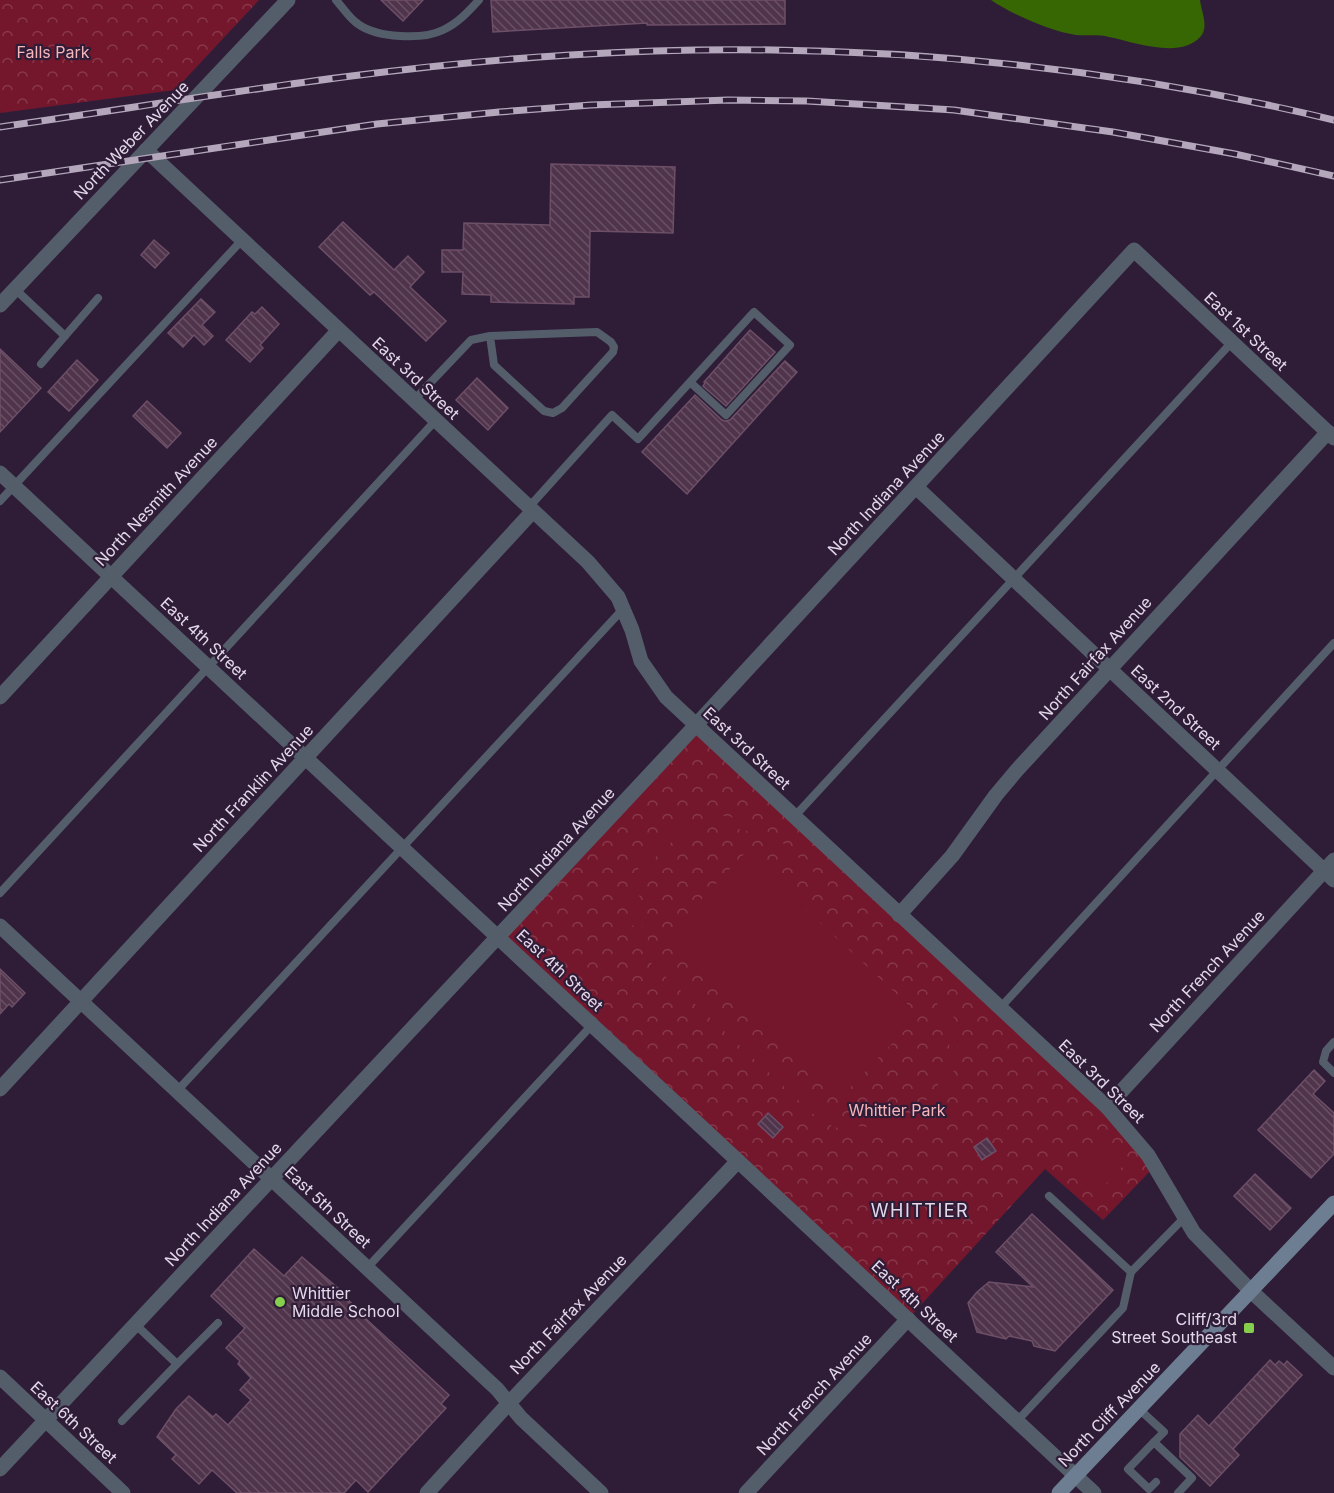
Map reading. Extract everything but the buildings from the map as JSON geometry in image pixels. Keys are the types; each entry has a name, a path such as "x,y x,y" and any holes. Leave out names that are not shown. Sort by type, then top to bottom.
{"main road":[{"name":"North Cliff Avenue","path":"1059,1493 1334,1203"}],"street":[{"name":"North Weber Avenue","path":"0,305 288,0"},
{"name":"East 3rd Street","path":"146,150 602,577 624,608 647,672 666,697 1107,1107 1132,1133 1148,1155 1184,1218 1203,1244 1334,1368"},
{"name":"East 1st Street","path":"1134,250 1331,435"},
{"name":"North Indiana Avenue","path":"0,1469 696,725 1134,250"},
{"name":"North Nesmith Avenue","path":"0,697 338,331"},
{"name":"North Fairfax Avenue","path":"899,915 952,856 1017,770 1109,669 1331,435"},
{"name":"East 4th Street","path":"0,473 1094,1493"},
{"name":"East 2nd Street","path":"916,487 1217,770 1331,870"},
{"name":"North Franklin Avenue","path":"0,1089 306,758 531,509"},
{"name":"North French Avenue","path":"1107,1107 1331,870"},
{"name":"East 5th Street","path":"0,926 497,1389 521,1418 601,1493"},
{"name":"North Fairfax Avenue","path":"427,1493 508,1403 738,1161"},
{"name":"North French Avenue","path":"746,1493 908,1319"},
{"name":"East 6th Street","path":"0,1377 123,1493"}],"lane":[{"path":"336,0 357,24 378,34 418,36 442,31 465,16 479,0"},
{"path":"0,501 242,240"},
{"path":"15,290 65,336"},
{"path":"40,364 98,298"},
{"path":"531,509 612,415 638,439 690,382 754,312 790,345 726,415 690,382"},
{"path":"414,400 471,340 490,336 597,332 614,347 562,408 554,413 544,411 494,365 490,336"},
{"path":"794,817 1232,342"},
{"path":"0,893 210,668 436,420"},
{"path":"177,1091 624,608"},
{"path":"1000,1008 1334,643"},
{"path":"366,1268 592,1025"},
{"path":"1334,1042 1326,1051 1323,1062 1334,1073"},
{"path":"1049,1196 1131,1272"},
{"path":"1017,1421 1123,1308 1131,1272 1184,1218"},
{"path":"122,1421 218,1323"},
{"path":"135,1324 177,1364"},
{"path":"1139,1409 1164,1432 1128,1469 1151,1489"},
{"path":"1154,1442 1172,1465 1192,1478 1178,1493"},
{"path":"1137,1478 1144,1471"}],"green space":[{"name":"Falls Park","path":"0,0 259,0 175,90 0,113"},
{"name":"Whittier Park","path":"696,725 1107,1107 1155,1166 1103,1220 1045,1169 908,1319 498,937"},
{"path":"727,816 755,824 775,836 963,1011 957,1018 953,1015 957,1045 953,1073 941,1097 924,1116 901,1128 875,1134 847,1131 819,1119 652,964 638,939 631,914 632,889 640,866 654,846 674,830 698,819","holes":["716,825 745,830 770,844 924,987 944,1016 949,1046 943,1075 927,1100 904,1118 877,1126 847,1123 817,1106 657,956 645,934 640,912 640,892 646,873 656,856 672,842 692,831"]},
{"path":"745,853 919,1015 841,1097 668,935"},
{"path":"1097,1141 1123,1166 1094,1196 1068,1171"}],"shaded area":[{"path":"991,0 1200,0 1204,28 1201,36 1192,43 1182,47 1157,47 1105,36 1076,35 1055,30 1020,16"}],"railway":[{"path":"0,127 284,85 427,67 570,55 762,50 954,59 1050,69 1145,82 1240,99 1334,120"},
{"path":"0,180 377,124 591,105 728,100 807,101 954,110 1113,132 1235,154 1334,176"}],"place":[{"name":"Whittier Middle School","path":"280,1302"},
{"name":"Cliff/3rd Street Southeast","path":"1249,1328"}],"district":[{"name":"WHITTIER","path":"920,1211"}]}
